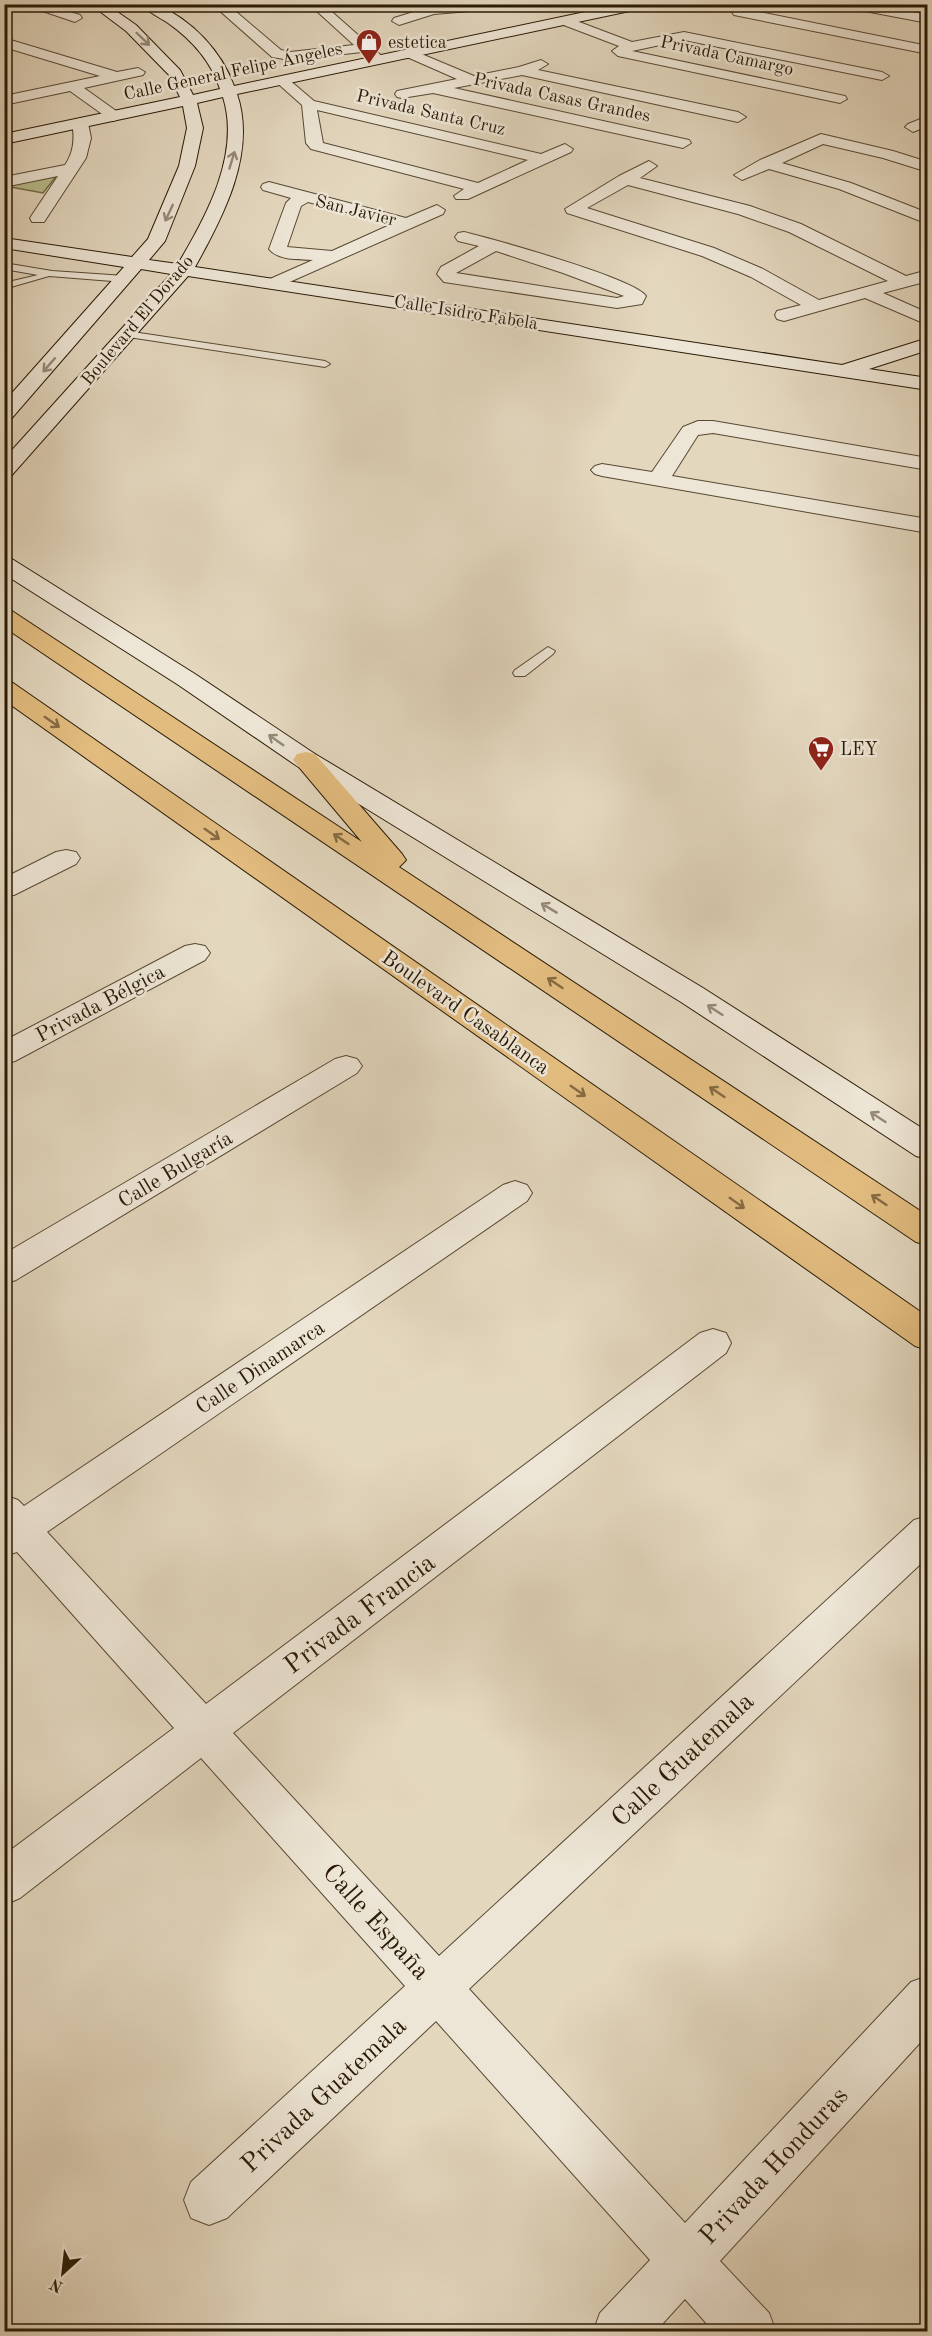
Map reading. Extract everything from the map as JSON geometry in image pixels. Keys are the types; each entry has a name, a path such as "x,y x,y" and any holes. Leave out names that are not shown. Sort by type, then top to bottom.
{"main road":[{"path":"4,616 419,891 927,1233"},
{"name":"Boulevard Casablanca","path":"4,688 927,1336"},
{"path":"306,760 419,891"}],"street":[{"path":"28,4 75,18"},
{"name":"Boulevard El Dorado","path":"4,415 156,241 187,166 195,128 189,100 175,73 132,28 96,4"},
{"name":"Boulevard El Dorado","path":"4,472 184,270 207,232 235,151 236,117 231,92 219,67 205,47 182,26 147,4"},
{"path":"218,4 277,54 290,56 364,48"},
{"path":"315,4 380,61"},
{"path":"399,21 429,7 476,7 505,4"},
{"name":"Calle General Felipe Ángeles","path":"4,139 645,4"},
{"path":"849,4 927,19"},
{"path":"476,7 529,29"},
{"path":"765,17 796,9"},
{"path":"739,12 927,50"},
{"name":"Privada Camargo","path":"566,21 631,46 677,36 691,36 882,76 845,97 619,51 631,46"},
{"path":"4,42 117,76"},
{"name":"Privada Casas Grandes","path":"412,54 471,80"},
{"name":"Privada Casas Grandes","path":"402,94 522,71 541,64"},
{"name":"Privada Casas Grandes","path":"522,71 738,117"},
{"path":"4,101 138,72"},
{"name":"Privada Santa Cruz","path":"282,81 309,104 543,159"},
{"path":"72,86 114,116"},
{"path":"4,88 28,96"},
{"name":"Privada Casas Grandes","path":"432,88 682,143"},
{"path":"309,104 316,146 480,188"},
{"path":"719,126 756,109"},
{"path":"38,218 82,148 80,123"},
{"name":"Privada Casas Grandes","path":"701,135 682,143 573,209 577,213 656,234 708,252 757,273 817,306"},
{"path":"742,175 820,138 887,154 927,167"},
{"path":"462,196 565,149"},
{"path":"766,163 845,186 927,219"},
{"path":"4,182 69,169"},
{"path":"625,179 744,210 795,228 905,282"},
{"name":"San Javier","path":"268,187 407,223"},
{"path":"15,197 48,202"},
{"name":"San Javier","path":"306,197 294,203 278,249 283,252 333,256"},
{"name":"San Javier","path":"276,283 437,210"},
{"path":"464,237 495,245 580,272 637,296 636,300 617,303 450,278 446,274 447,271 495,245"},
{"name":"Calle Isidro Fabela","path":"4,243 536,322 927,384"},
{"path":"784,315 927,275"},
{"path":"866,292 927,320"},
{"path":"536,322 563,295"},
{"path":"843,370 927,344"},
{"path":"658,480 690,431 698,427 713,427 927,464"},
{"path":"602,470 927,526"},
{"path":"4,564 186,679 306,760 692,995 927,1148"},
{"path":"4,889 66,858"},
{"name":"Privada Bélgica","path":"4,1054 195,953"},
{"name":"Calle Bulgaría","path":"4,1271 346,1066"},
{"name":"Calle Dinamarca","path":"10,1527 515,1193"},
{"name":"Privada Francia","path":"4,1883 713,1343"},
{"name":"Calle España","path":"10,1527 204,1731 750,2331"},
{"name":"Calle Guatemala","path":"437,1987 927,1532"},
{"name":"Privada Guatemala","path":"209,2200 437,1987"},
{"name":"Privada Honduras","path":"619,2331 927,1999"}],"lane":[{"path":"4,266 52,274 125,279"},
{"path":"4,286 52,274"},
{"path":"126,334 325,364"},
{"path":"520,673 548,651"}],"green space":[{"path":"58,174 43,193 5,186"}],"place":[{"name":"estetica","path":"369,65"},
{"name":"LEY","path":"821,772"}]}
